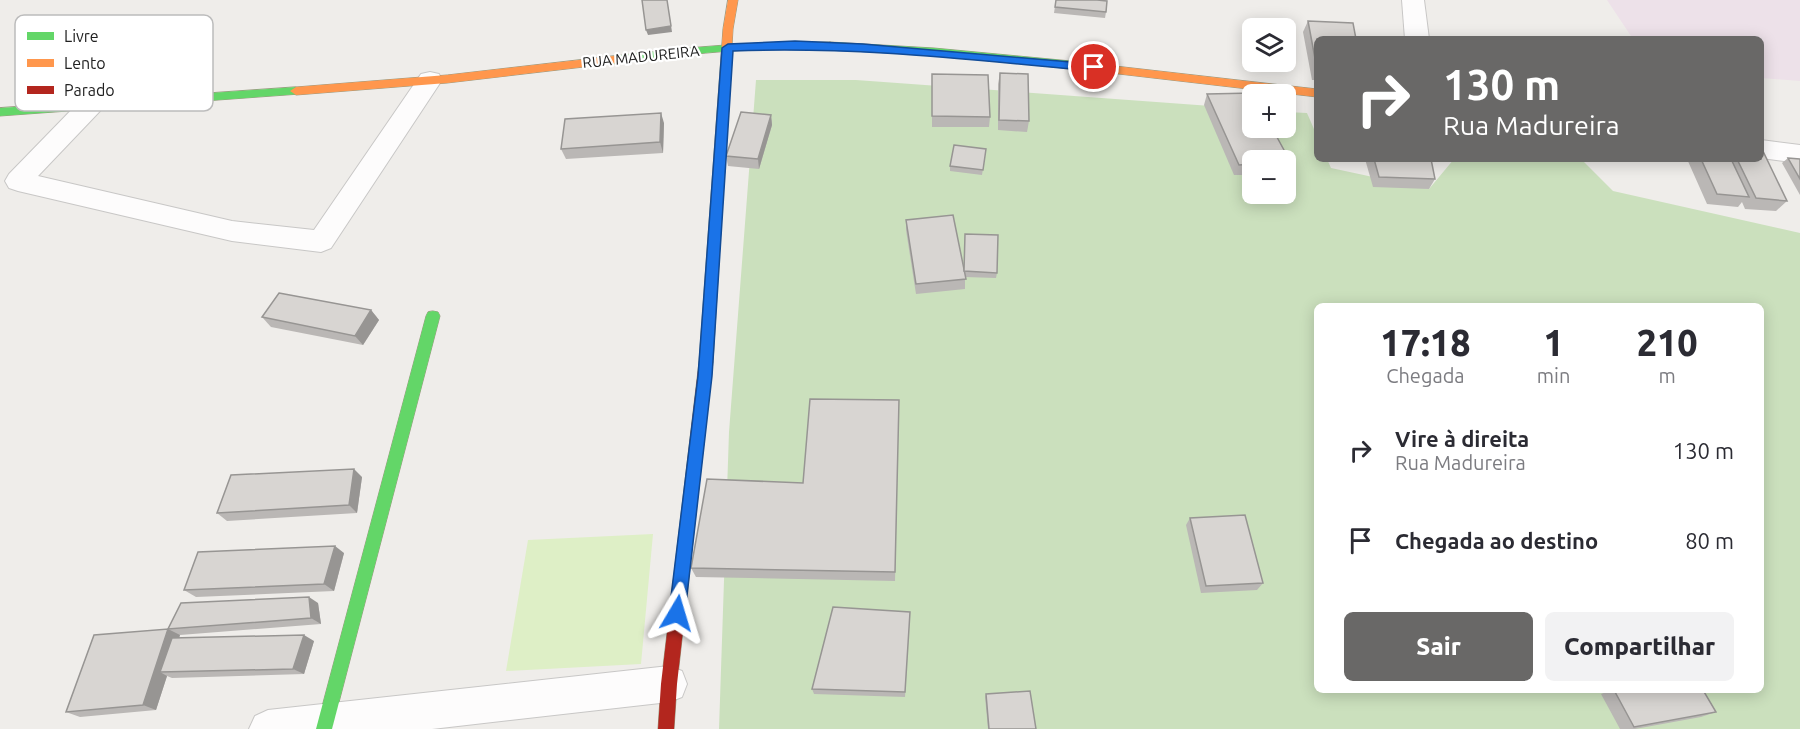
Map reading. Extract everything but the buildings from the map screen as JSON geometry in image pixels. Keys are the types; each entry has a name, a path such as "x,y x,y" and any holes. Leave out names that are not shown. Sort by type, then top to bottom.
{"street":[{"path":"666,729 669,684 705,376 728,48 734,0"},
{"path":"1413,0 1417,36"},
{"name":"RUA MADUREIRA","path":"213,96 430,80 728,48 795,45 899,50 1113,69 1314,93"},
{"path":"9,180 232,231 321,241 430,80"},
{"name":"RUA MADUREIRA","path":"0,112 15,111"},
{"path":"9,180 84,111"},
{"path":"1764,149 1800,154"},
{"path":"325,726 433,316"},
{"path":"268,729 325,726 669,684"}],"shaded area":[{"path":"1607,0 1800,0 1800,81 1764,78 1764,36 1631,36"}],"green space":[{"path":"756,80 856,80 1242,108 1242,138 1296,138 1296,112 1307,113 1314,129 1314,162 1328,162 1331,168 1429,189 1452,162 1584,162 1613,191 1800,233 1800,729 719,729 729,432"},
{"path":"653,534 641,664 506,671 528,540"}],"traffic: fast":[{"path":"614,60 750,46 830,45 1071,65"},
{"path":"213,97 296,91"},
{"path":"0,112 15,111"},
{"path":"324,729 433,316"}],"traffic: slow":[{"path":"706,362 728,29 733,0"},
{"path":"296,91 447,79 614,60"},
{"path":"1071,65 1314,93"}],"traffic: jam":[{"path":"666,729 669,684 706,362"}],"route":[{"path":"677,613 705,376 728,48 795,45 863,47 1094,67"}]}
